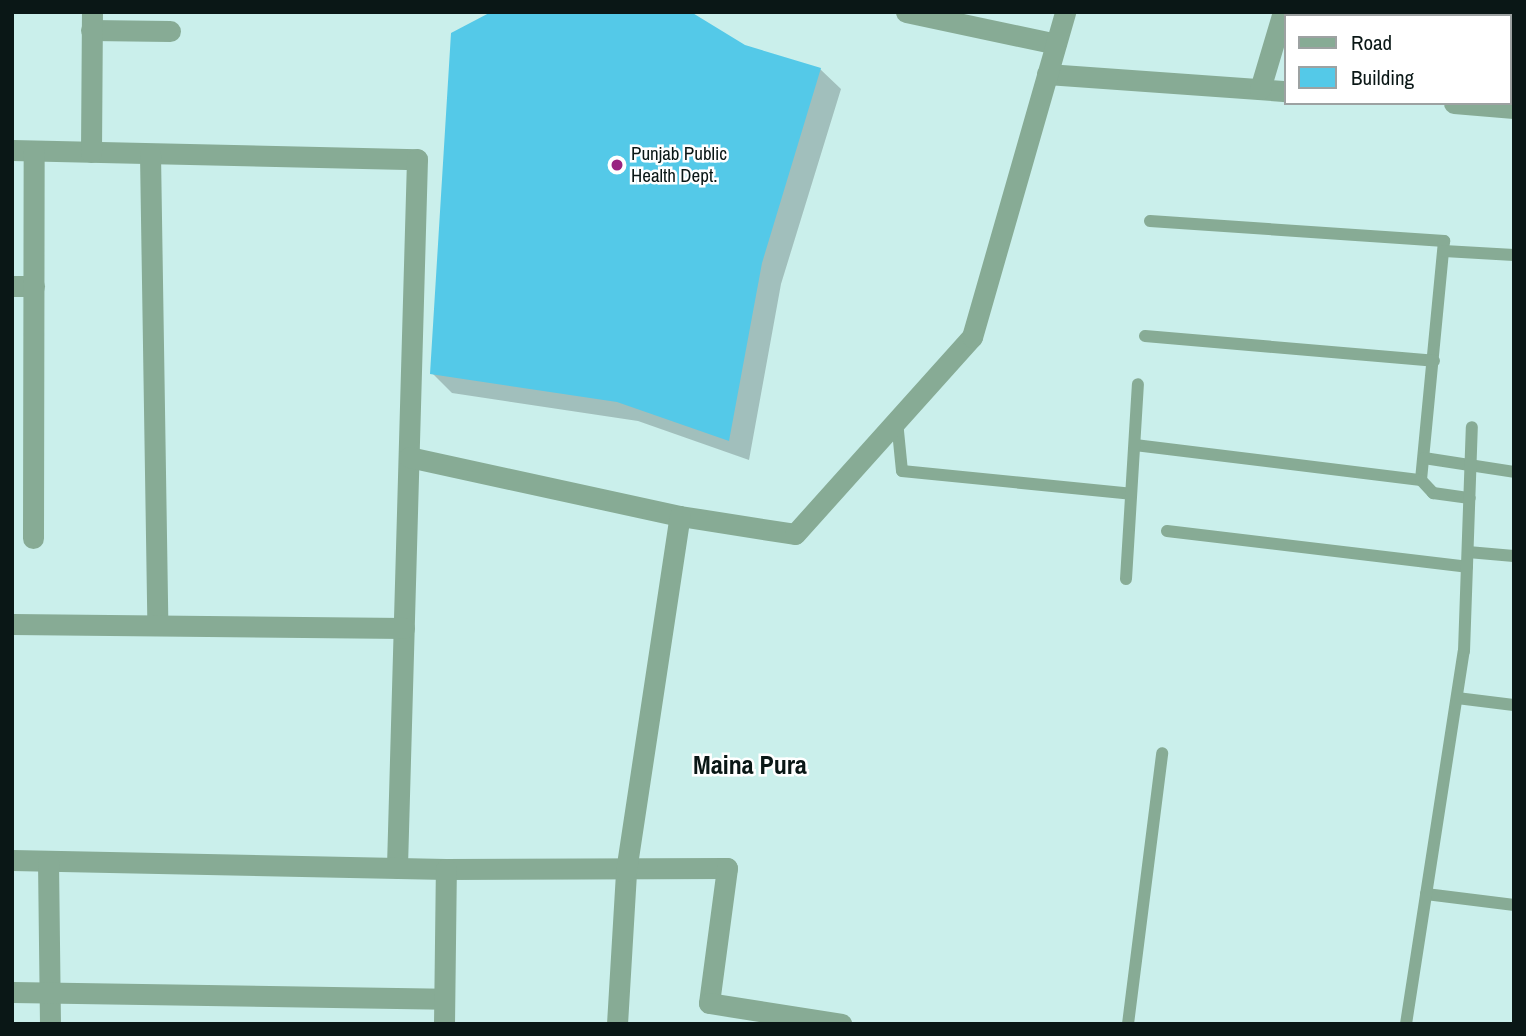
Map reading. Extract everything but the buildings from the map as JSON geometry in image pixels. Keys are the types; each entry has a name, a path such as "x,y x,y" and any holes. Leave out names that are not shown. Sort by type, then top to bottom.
{"street":[{"path":"906,12 1056,44"},
{"path":"409,457 680,516 795,534 972,337 1065,12"},
{"path":"1260,89 1283,12"},
{"path":"91,152 91,21 170,31"},
{"path":"1047,74 1284,91"},
{"path":"1484,105 1514,107"},
{"path":"12,150 417,159 397,868"},
{"path":"33,538 34,151"},
{"path":"150,154 157,625"},
{"path":"12,286 34,286"},
{"path":"617,1024 626,871 680,516"},
{"path":"12,624 404,628"},
{"path":"12,860 446,869 626,871 727,868 709,1003 735,1015 841,1024"},
{"path":"48,861 50,1024"},
{"path":"444,1024 446,869"},
{"path":"12,992 444,999"}],"lane":[{"path":"1150,221 1444,241 1421,480"},
{"path":"1444,251 1514,255"},
{"path":"1145,336 1434,361"},
{"path":"1126,579 1138,384"},
{"path":"897,421 902,471 1131,494"},
{"path":"1406,1024 1464,651 1472,427"},
{"path":"1135,445 1421,480 1433,492 1470,498"},
{"path":"1423,458 1514,472"},
{"path":"1167,531 1467,567"},
{"path":"1468,552 1514,556"},
{"path":"1457,698 1514,705"},
{"path":"1128,1024 1162,752"},
{"path":"1426,894 1514,905"}],"place":[{"name":"Punjab Public Health Dept.","path":"617,165"}],"district":[{"name":"Maina Pura","path":"750,765"}]}
